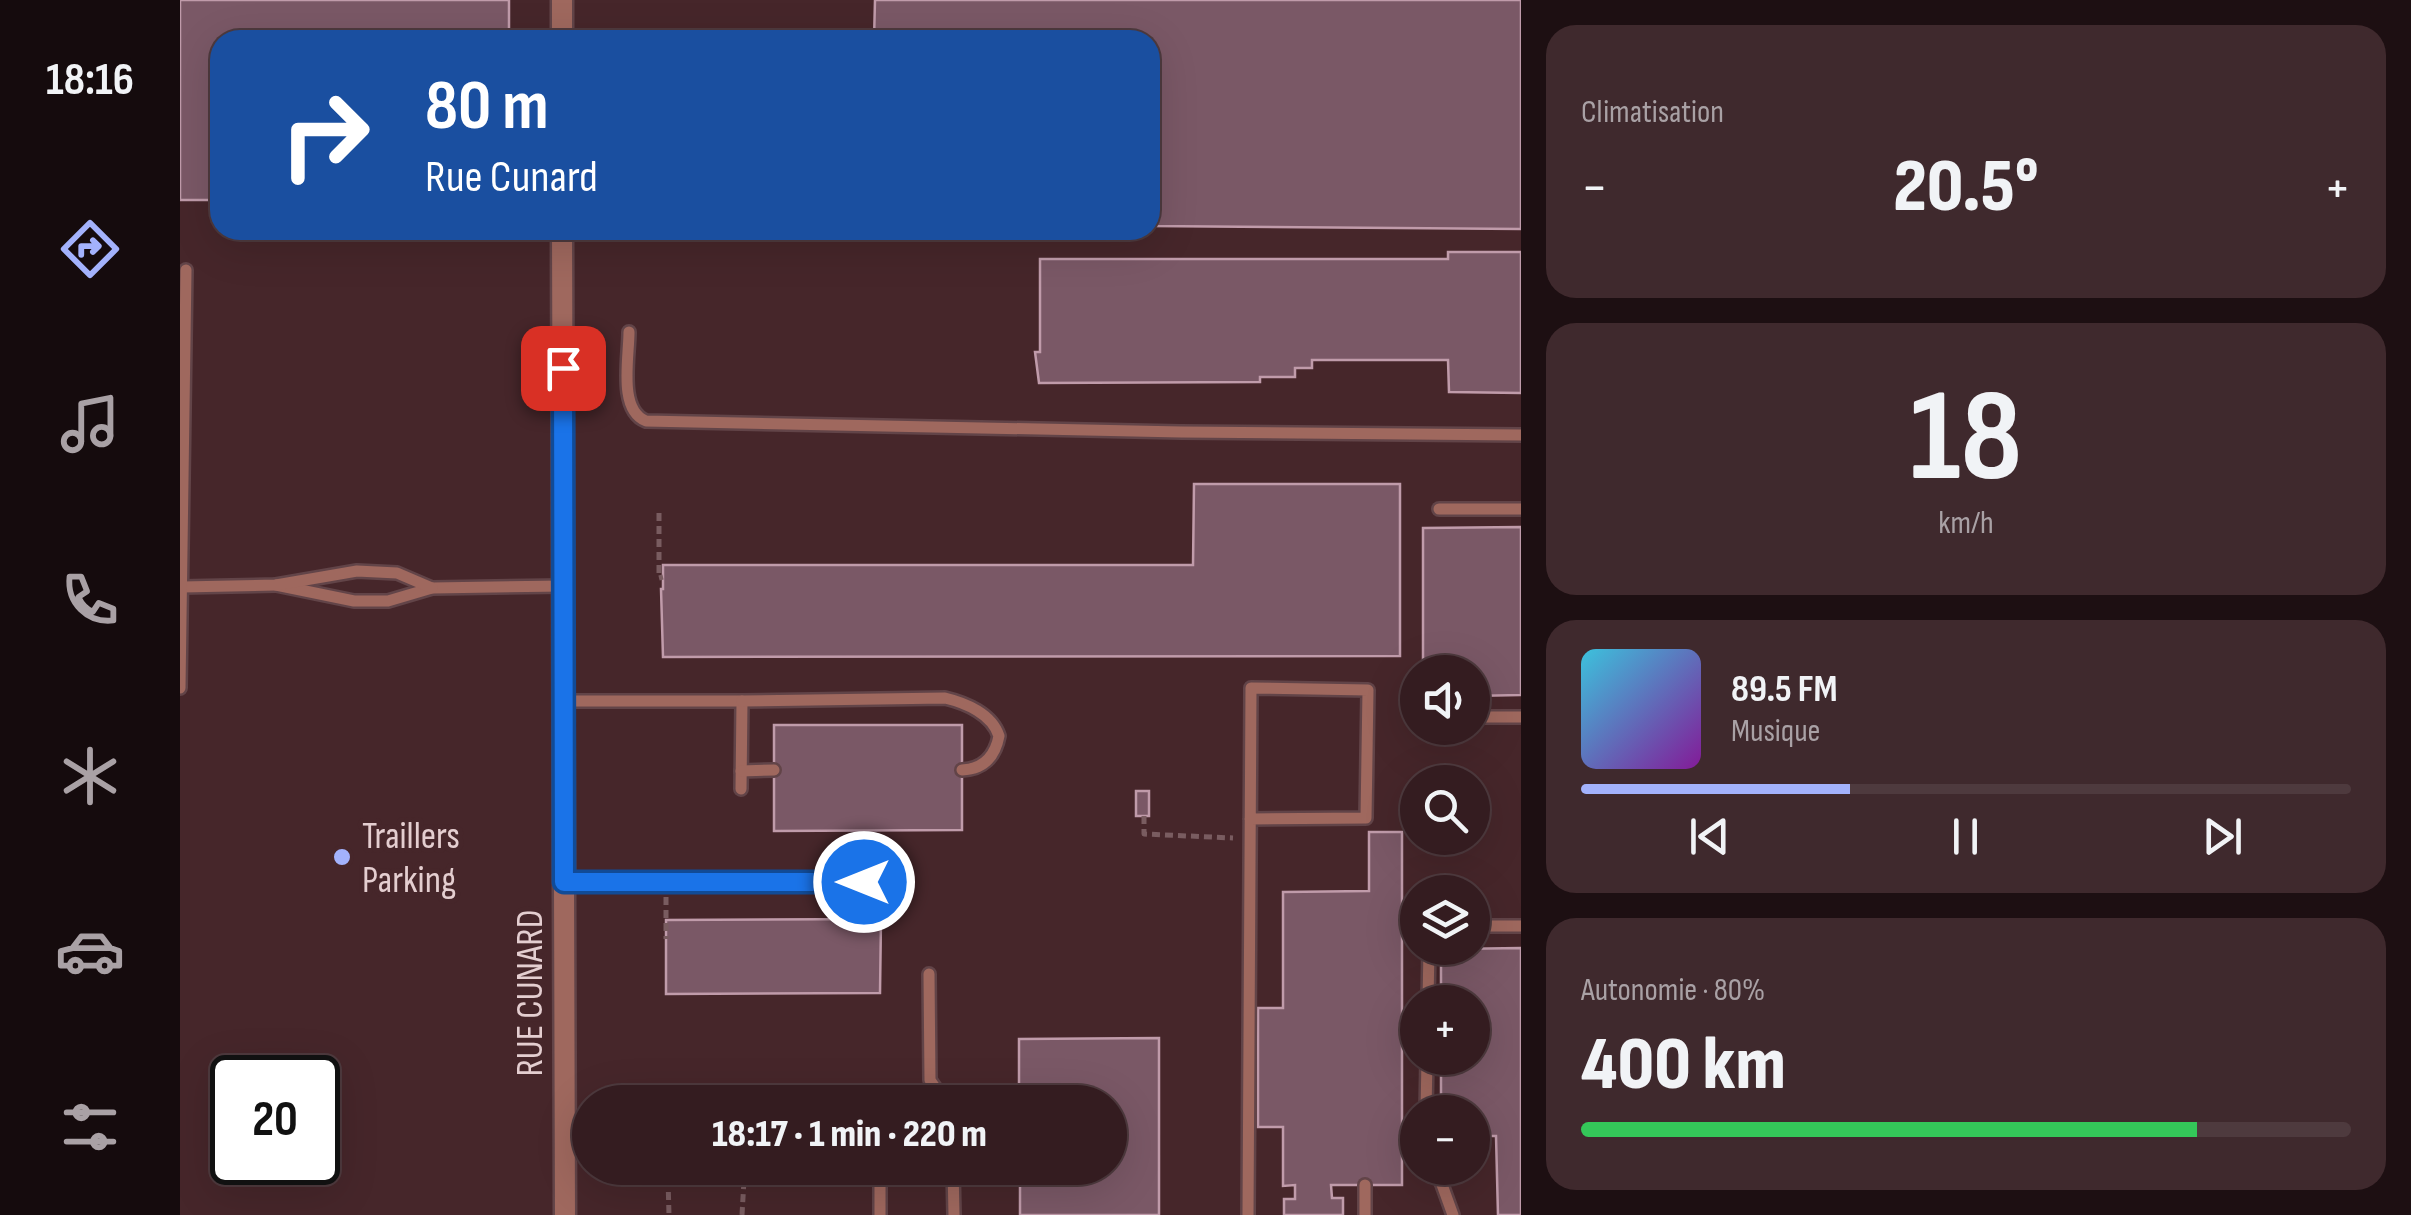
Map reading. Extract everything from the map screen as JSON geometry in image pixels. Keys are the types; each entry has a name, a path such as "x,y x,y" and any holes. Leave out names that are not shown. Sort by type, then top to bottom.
{"street":[{"path":"562,0 562,30"},
{"name":"RUE CUNARD","path":"562,240 565,1215"}],"lane":[{"path":"180,688 186,270"},
{"path":"629,332 629,405 634,416 646,422 1521,435"},
{"path":"1440,509 1521,509"},
{"path":"182,586 276,585 357,571 397,573 432,588"},
{"path":"276,585 354,600 396,601 432,588 563,586"},
{"path":"1248,1215 1250,819 1251,688 1368,690 1366,818 1250,819"},
{"path":"564,701 945,698 990,720 999,736 987,762 979,768 962,770"},
{"path":"741,789 742,701"},
{"path":"1490,716 1521,716"},
{"path":"741,771 774,770"},
{"path":"564,882 864,882"},
{"path":"1490,926 1521,926"},
{"path":"929,974 930,1080 933,1085"},
{"path":"880,1185 880,1215"},
{"path":"953,1185 954,1215"},
{"path":"1365,1185 1366,1215"},
{"path":"1443,1185 1454,1215"}],"path":[{"path":"659,513 658,565 659,578 663,578"},
{"path":"1144,816 1144,834 1250,838"},
{"path":"666,920 666,939"},
{"path":"668,1185 669,1215"},
{"path":"742,1215 743,1185"}],"building":[{"path":"180,0 509,0 509,30 210,30 210,200 180,200"},
{"path":"875,0 1521,0 1521,229 1160,226 1160,30 874,30"},
{"path":"1448,252 1521,252 1521,393 1449,392 1448,360 1312,360 1312,368 1295,368 1295,377 1260,377 1260,382 1039,383 1035,352 1040,352 1040,259 1448,259"},
{"path":"1194,484 1400,484 1400,656 663,657 663,565 1193,565"},
{"path":"1521,527 1521,695 1490,696 1490,655 1423,655 1423,528"},
{"path":"774,725 962,725 962,830 774,831"},
{"path":"1136,791 1149,791 1149,816 1136,816"},
{"path":"1369,832 1400,832 1400,1185 1331,1185 1332,1198 1343,1198 1343,1215 1284,1215 1284,1199 1295,1199 1295,1185 1283,1186 1283,1127 1258,1127 1258,1008 1283,1008 1283,892 1369,891"},
{"path":"881,919 880,993 666,994 666,920"},
{"path":"1490,948 1521,948 1521,1215 1498,1215 1496,1136 1490,1136 1490,1095 1441,1095 1441,1075 1490,1075 1490,985 1441,985 1441,965 1490,965"},
{"path":"1159,1038 1159,1215 1020,1215 1020,1185 1127,1185 1127,1085 1019,1085 1019,1039"}],"place":[{"name":"Traillers Parking","path":"342,857"}],"route":[{"path":"563,368 564,882 864,882"}]}
